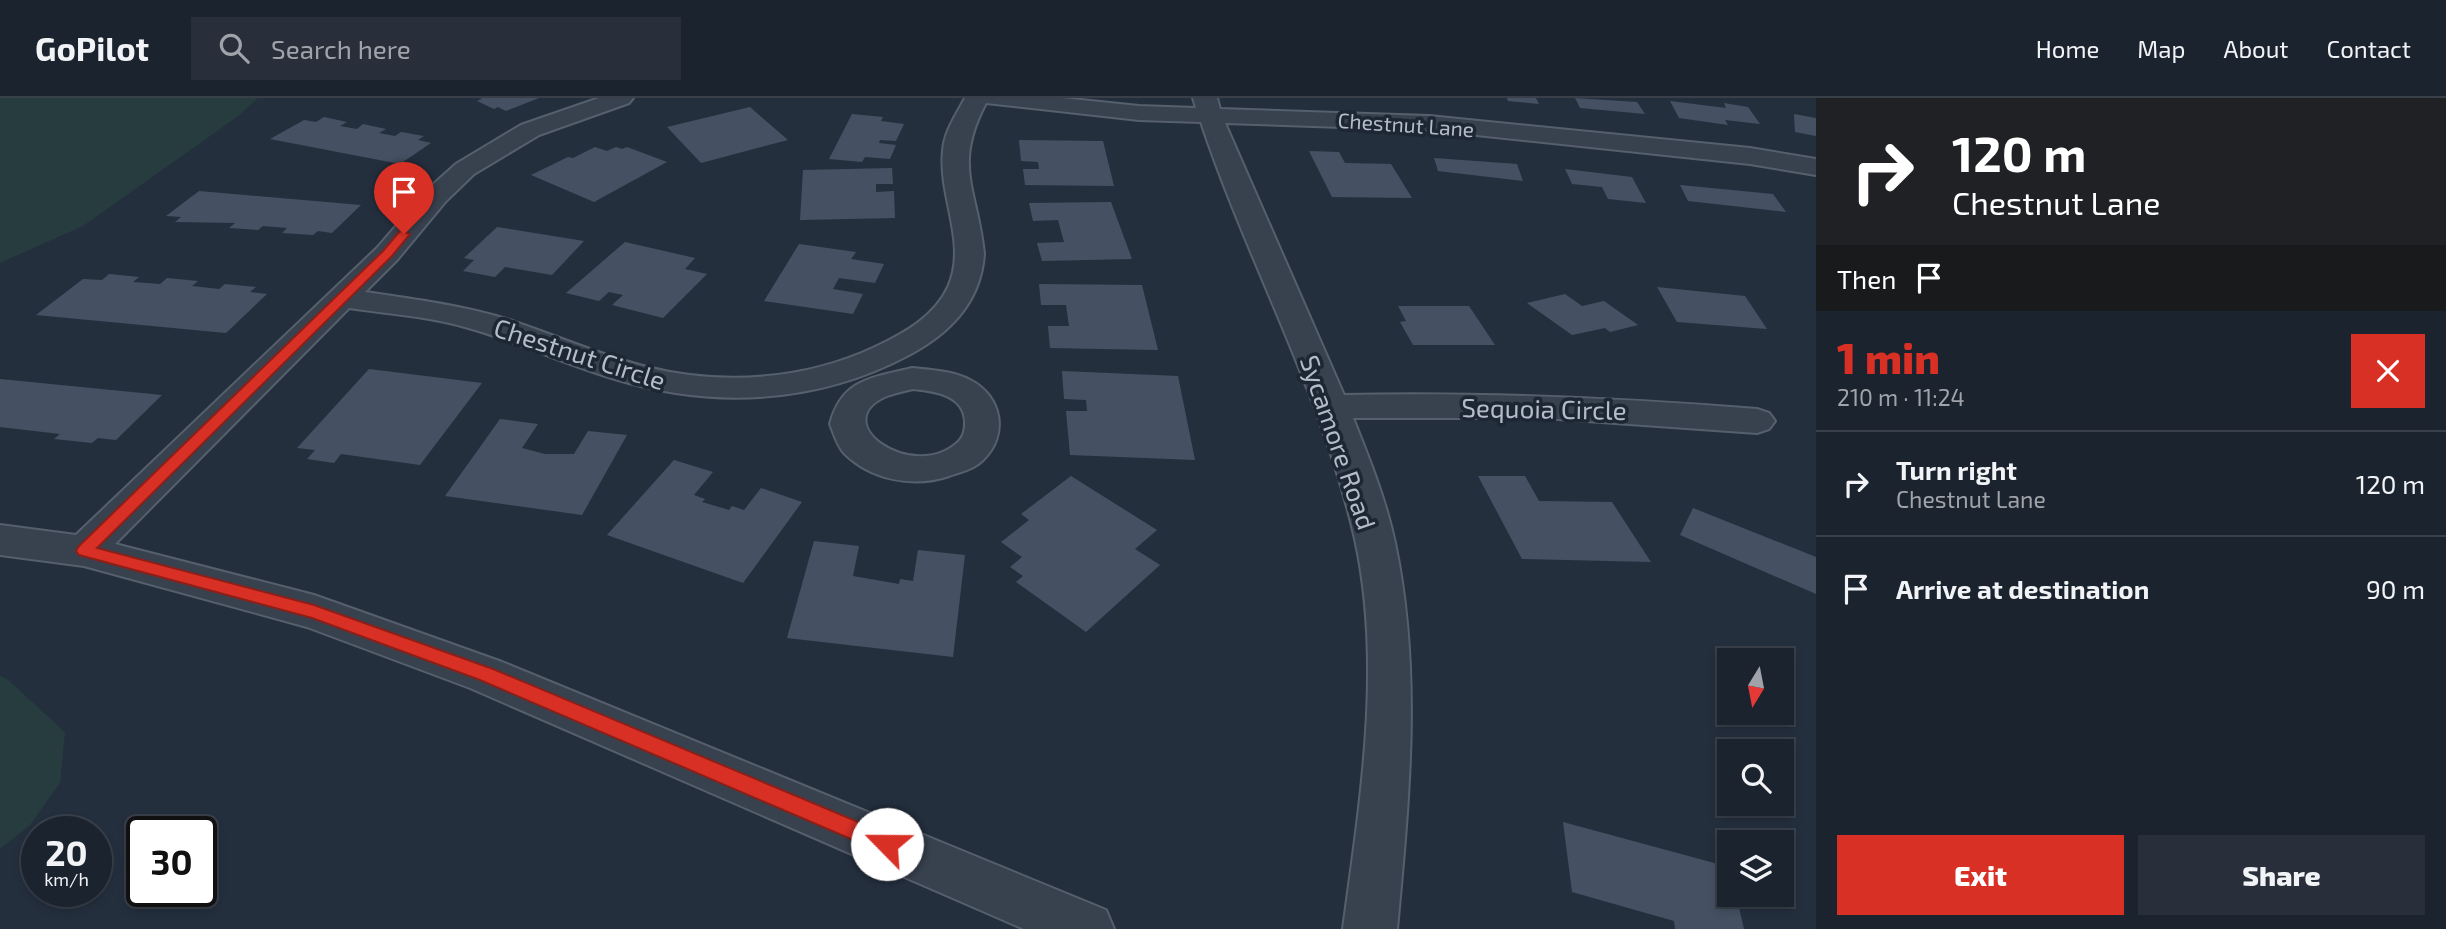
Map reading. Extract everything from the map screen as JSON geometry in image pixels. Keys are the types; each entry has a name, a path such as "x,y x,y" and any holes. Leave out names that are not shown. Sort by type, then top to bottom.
{"street":[{"path":"84,551 387,254 437,195 465,169 530,130 621,98"},
{"name":"Chestnut Circle","path":"342,298 469,318 624,371 700,387 764,388 813,379 869,376 941,319 963,288 970,255 955,154 960,129 977,98"},
{"name":"Chestnut Lane","path":"994,98 1139,114 1208,107 1429,123 1749,156 1816,167"},
{"name":"Sycamore Road","path":"1208,107 1361,489 1378,563 1388,632 1389,701 1384,798 1370,929"},
{"name":"Sequoia Circle","path":"1330,407 1400,404 1625,409 1756,421"},
{"path":"0,540 84,551 314,612 486,675 1087,929"}],"green space":[{"path":"0,98 258,98 237,117 83,226 0,263"},
{"path":"0,676 7,679 65,732 60,783 36,816 21,816 21,832 0,849"}],"building":[{"path":"479,98 539,98 506,111 477,101 482,99"},
{"path":"1507,98 1536,98 1539,104 1508,101"},
{"path":"1575,98 1637,102 1645,114 1580,108"},
{"path":"1670,101 1726,108 1724,103 1748,107 1760,124 1725,120 1728,125 1679,118"},
{"path":"750,107 788,140 701,163 667,127"},
{"path":"852,114 883,117 881,121 904,124 896,141 880,140 879,143 896,145 890,159 865,157 862,162 829,159"},
{"path":"1794,114 1816,118 1816,136 1795,132"},
{"path":"324,117 347,122 340,126 357,129 363,124 386,129 379,133 395,136 401,132 424,136 418,140 431,143 400,164 270,139 304,120 316,122"},
{"path":"1019,140 1103,141 1114,186 1025,185 1023,169 1039,169 1038,162 1021,161"},
{"path":"595,147 607,151 616,147 627,147 667,162 594,202 531,175"},
{"path":"1309,151 1339,152 1345,163 1391,164 1412,198 1332,197"},
{"path":"1434,158 1517,164 1523,181 1438,171"},
{"path":"892,168 893,184 876,184 876,192 894,191 895,218 800,220 803,170"},
{"path":"1565,169 1632,177 1646,203 1608,199 1602,187 1572,184"},
{"path":"1680,185 1773,194 1786,212 1688,201"},
{"path":"199,191 361,205 332,233 318,231 313,235 282,233 287,228 263,226 258,230 229,228 235,223 175,222 181,217 166,216"},
{"path":"1111,202 1132,259 1042,261 1037,243 1064,242 1058,220 1033,221 1029,203"},
{"path":"497,227 584,241 552,275 505,267 495,277 463,271 474,260 464,258"},
{"path":"625,242 695,258 685,269 707,274 663,318 612,305 623,295 609,292 599,301 566,293"},
{"path":"799,244 856,252 851,259 884,264 875,283 839,278 833,289 863,294 853,314 764,301"},
{"path":"109,274 139,277 133,282 160,284 167,278 198,281 192,286 219,289 225,284 256,287 250,292 267,294 226,333 36,315 83,279 102,280"},
{"path":"1039,284 1142,285 1158,350 1050,348 1048,326 1069,326 1066,305 1041,305"},
{"path":"1657,287 1745,296 1767,329 1677,322"},
{"path":"1565,294 1582,306 1604,301 1638,325 1610,332 1605,328 1572,335 1527,303"},
{"path":"1398,306 1469,306 1495,345 1413,345 1400,322 1406,321"},
{"path":"369,369 482,383 420,465 341,454 334,463 307,459 315,450 297,448"},
{"path":"1062,371 1178,376 1195,460 1070,455 1066,411 1087,411 1086,400 1064,399"},
{"path":"0,379 162,395 116,440 98,438 92,443 54,439 60,434 0,427"},
{"path":"500,419 538,424 522,448 545,454 574,454 588,431 627,435 582,515 445,496"},
{"path":"674,460 713,472 694,495 705,499 702,502 729,510 732,506 744,510 761,488 802,502 743,583 607,535"},
{"path":"1071,476 1157,530 1135,549 1160,565 1086,632 1016,582 1023,576 1010,567 1022,557 1001,542 1029,520 1021,514"},
{"path":"1478,476 1525,476 1539,501 1612,502 1651,562 1522,559"},
{"path":"1693,508 1816,557 1816,594 1680,535"},
{"path":"814,541 859,546 853,576 899,584 900,579 913,581 918,550 965,555 953,657 787,638"},
{"path":"1563,822 1717,864 1717,907 1739,907 1744,929 1675,929 1674,921 1572,892"}],"route":[{"path":"404,234 387,254 84,551 314,612 486,675 887,844"}]}
